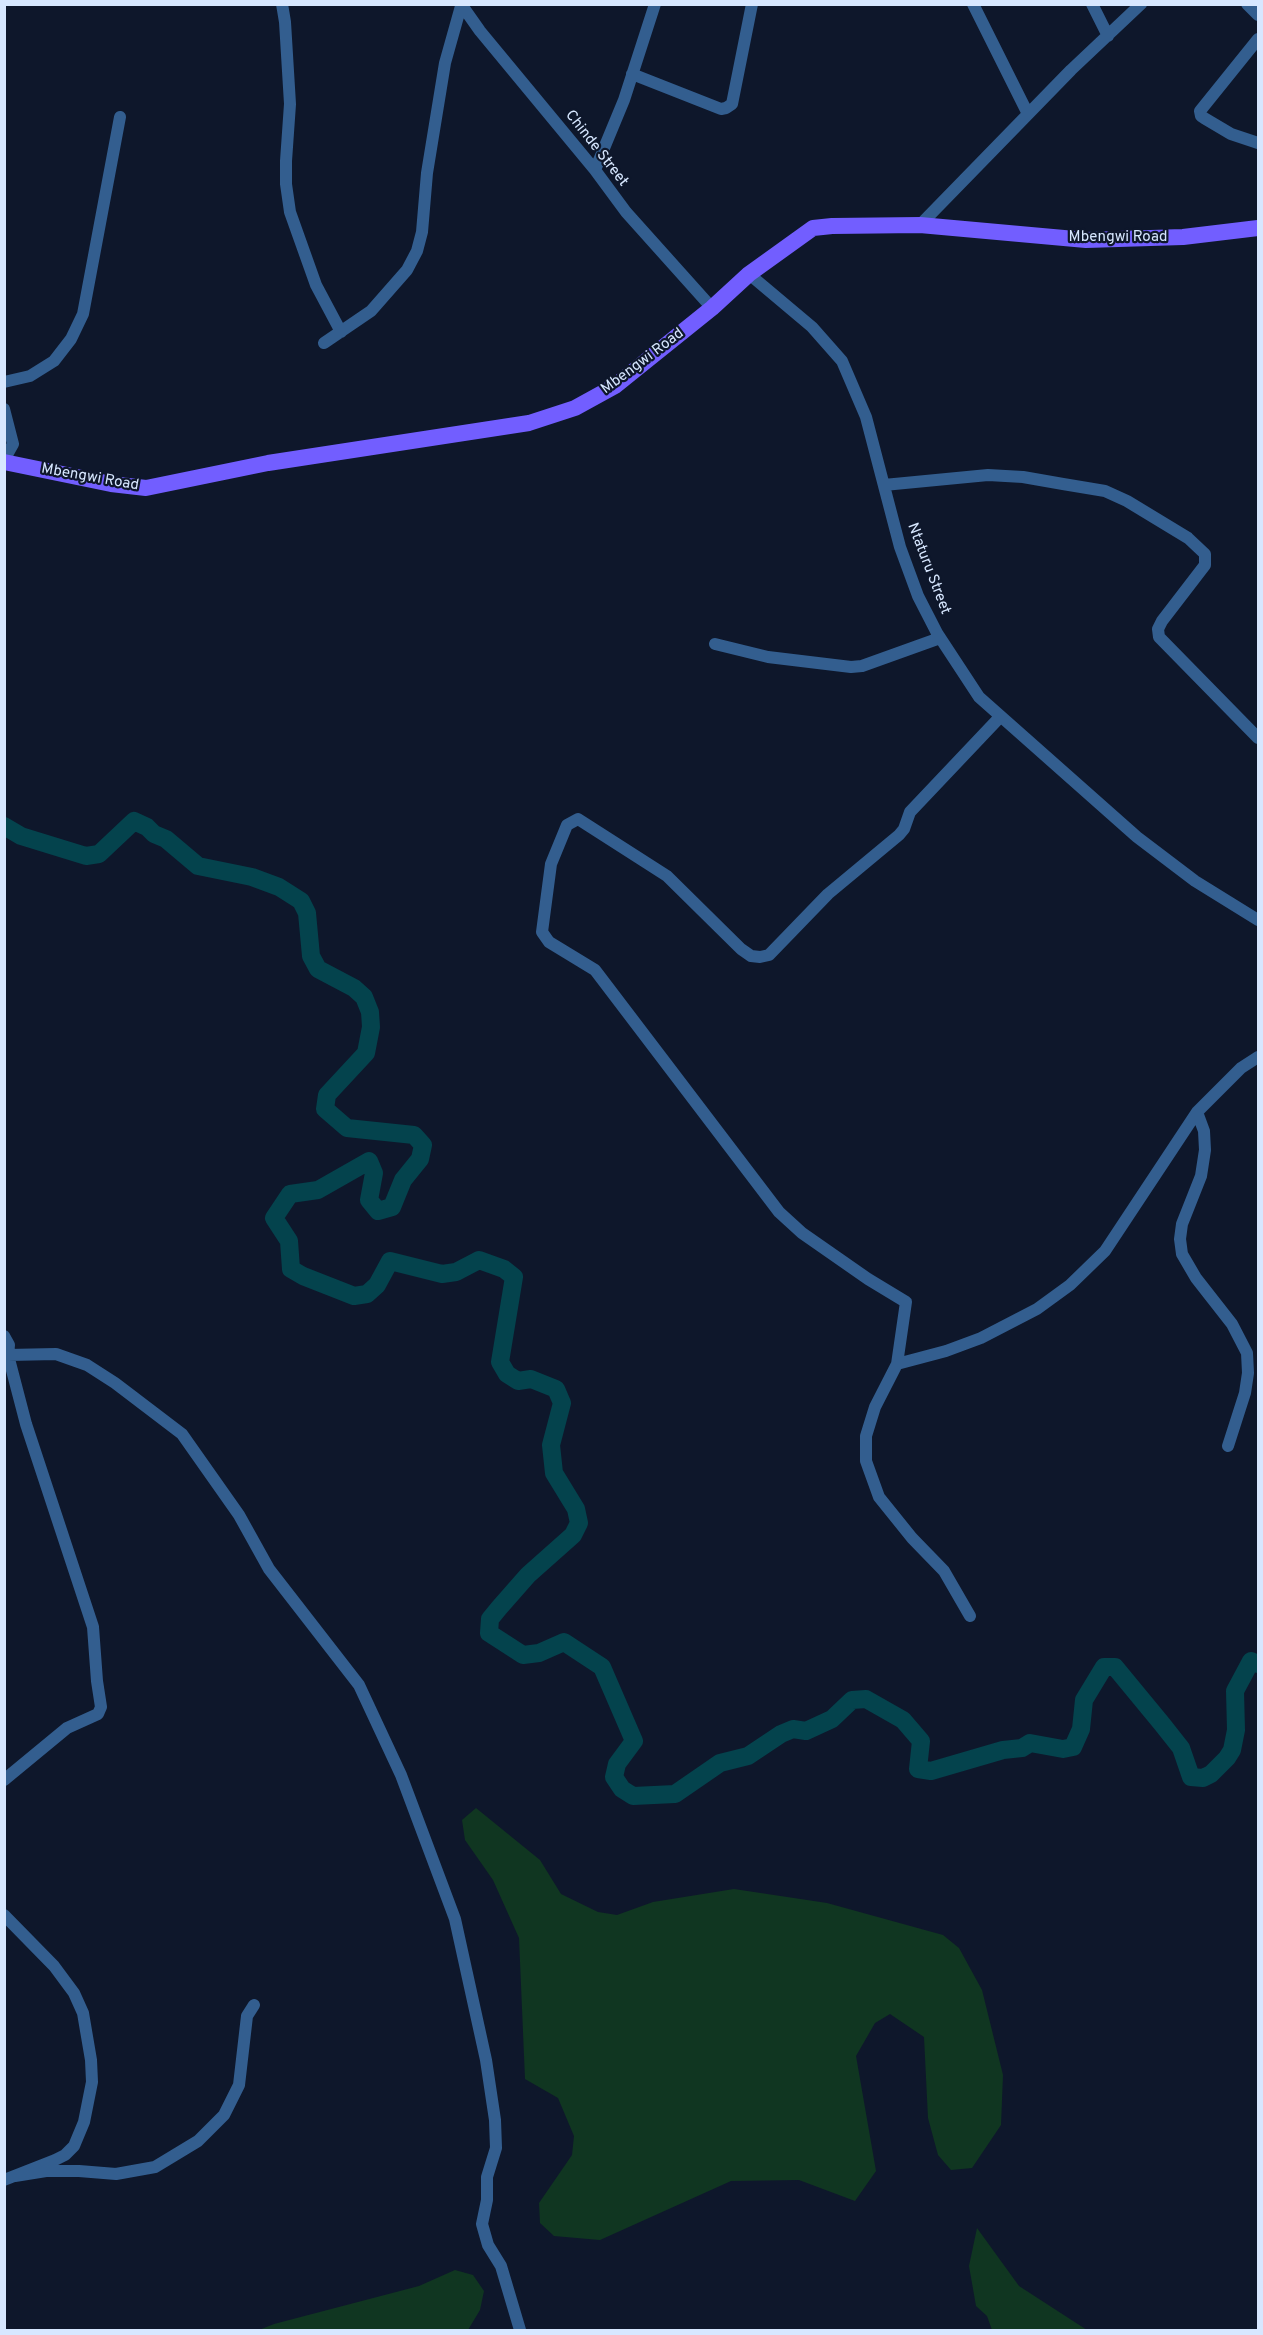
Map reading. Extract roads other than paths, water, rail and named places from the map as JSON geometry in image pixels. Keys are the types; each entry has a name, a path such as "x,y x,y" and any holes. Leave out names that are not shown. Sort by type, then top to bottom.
{"main road":[{"name":"Mbengwi Road","path":"4,461 111,484 146,488 268,463 529,423 575,408 615,386 712,309 749,274 813,228 920,225 1086,240 1183,237 1258,228"}],"street":[{"path":"282,4 290,104 286,184 290,212 316,285 341,332"},
{"path":"595,170 632,74 655,4"},
{"path":"632,74 721,109 726,108 732,104 752,4"},
{"path":"973,4 1028,114"},
{"path":"1092,4 1108,36"},
{"path":"920,225 1028,114 1141,4"},
{"path":"1247,4 1258,15"},
{"path":"324,343 371,311 406,270 417,251 422,232 427,173 445,63 461,5"},
{"name":"Chinde Street","path":"461,5 644,234 712,309"},
{"path":"1258,39 1200,111 1201,116 1231,134 1258,143"},
{"path":"4,382 30,376 54,361 71,339 83,314 120,117"},
{"name":"Ntaturu Street","path":"749,274 812,327 842,361 866,417 900,547 918,596 939,638 979,697 1137,837 1195,881 1258,920"},
{"path":"4,409 13,444 4,461"},
{"path":"884,485 988,476 1023,477 1105,491 1188,538 1205,554 1204,565 1162,621 1158,630 1159,638 1258,738"},
{"path":"715,644 768,657 851,667 862,666 939,638"},
{"path":"970,1616 944,1571 912,1538 879,1497 866,1461 866,1436 875,1407 897,1364 906,1302 812,1240 779,1212 595,970 562,951 544,937 542,932 546,892 552,864 567,825 575,820 582,820 667,876 741,949 751,956 769,955 828,894 899,835 904,829 910,812 1000,717"},
{"path":"897,1364 946,1351 981,1338 1037,1309 1070,1285 1105,1251 1197,1112 1241,1068 1258,1057"},
{"path":"1197,1112 1204,1131 1205,1150 1201,1176 1182,1224 1180,1239 1182,1254 1196,1278 1232,1324 1247,1353 1248,1373 1245,1393 1228,1446"},
{"path":"4,1336 9,1345 8,1355 26,1424 93,1627 95,1670 101,1707 98,1714 67,1728 4,1780"},
{"path":"8,1355 56,1354 87,1365 182,1434 239,1515 269,1569 359,1685 400,1775 455,1919 484,2049 495,2120 496,2148 487,2177 487,2200 482,2224 488,2246 501,2266 520,2331"},
{"path":"4,1915 54,1966 74,1993 83,2013 91,2060 92,2082 84,2122 74,2146 65,2155 10,2178"},
{"path":"10,2178 46,2171 116,2174 155,2168 198,2141 224,2115 239,2085 247,2016 254,2005"}],"waterway":[{"path":"4,826 21,836 86,856 99,854 134,821 166,839 198,866 252,877 279,887 301,901 307,913 311,956 318,969 354,988 364,997 370,1012 371,1027 366,1053 327,1095 325,1109 347,1128 414,1135 423,1145 420,1159 403,1180 392,1207 378,1211 369,1200 374,1173 369,1161 318,1190 290,1194 274,1218 289,1241 291,1269 354,1296 367,1294 377,1285 390,1261 442,1274 456,1272 479,1260 504,1269 514,1277 500,1362 507,1374 518,1381 531,1379 556,1389 562,1403 551,1445 554,1473 576,1509 579,1523 573,1535 528,1575 490,1619 489,1633 523,1655 539,1653 564,1642 602,1667 634,1741 617,1764 614,1777 622,1789 633,1796 675,1794 720,1763 748,1756 781,1734 793,1729 806,1731 832,1719 852,1700 866,1699 903,1720 921,1741 918,1769 931,1771 1003,1750 1022,1748 1030,1743 1063,1749 1073,1747 1081,1729 1084,1700 1104,1667 1115,1667 1181,1748 1191,1777 1203,1778 1211,1774 1232,1750 1236,1730 1235,1691 1251,1661 1258,1664"}]}
